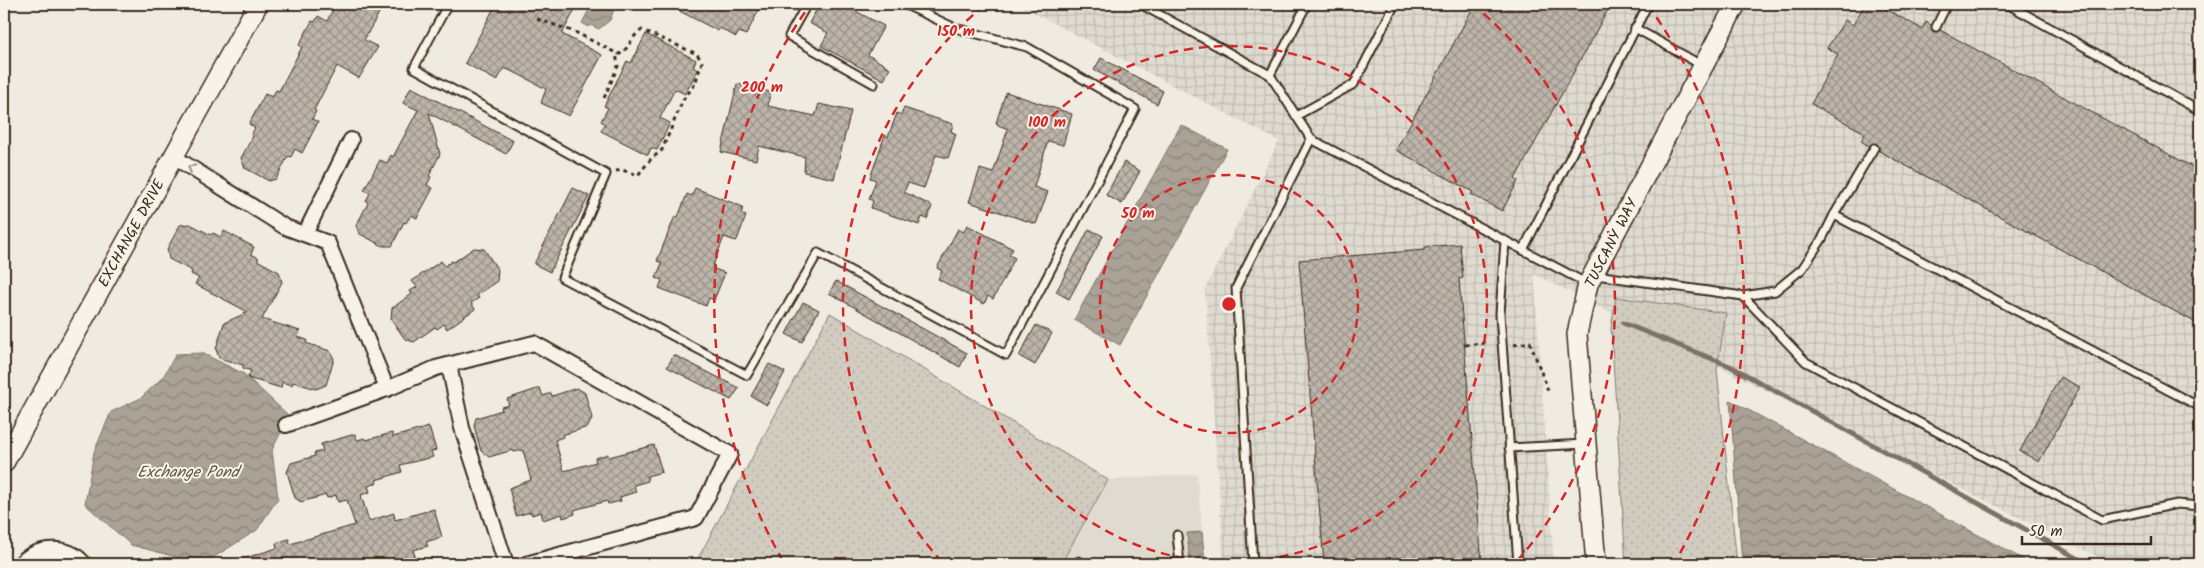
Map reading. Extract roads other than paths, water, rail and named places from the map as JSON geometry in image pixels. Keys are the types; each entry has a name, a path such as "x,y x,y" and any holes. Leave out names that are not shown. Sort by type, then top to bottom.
{"street":[{"name":"EXCHANGE DRIVE","path":"4,463 258,4"},
{"name":"TUSCANY WAY","path":"1596,564 1577,334 1590,279 1736,4"},
{"path":"305,234 351,140"},
{"path":"174,157 284,227 328,243 387,389"},
{"path":"286,425 449,365 534,343 730,454 696,518 526,564"},
{"path":"449,365 462,428 506,564"},
{"path":"20,564 38,552 53,549 68,552 84,564"}],"lane":[{"path":"448,4 414,68 606,174 562,278 747,375 818,253 1006,355 1135,109 1027,47 955,28 904,4"},
{"path":"807,4 789,36 874,84"},
{"path":"1140,4 1270,75 1311,139 1505,241 1590,279 1742,296 1774,291 1802,269 1822,239 1874,148"},
{"path":"1270,75 1307,4"},
{"path":"1296,116 1354,84 1395,4"},
{"path":"1523,250 1648,4"},
{"path":"1936,27 1947,4"},
{"path":"2007,4 2200,111"},
{"path":"1635,28 1703,66"},
{"path":"1253,564 1236,288 1311,139"},
{"path":"1834,215 2200,406"},
{"path":"1505,241 1500,314 1518,564"},
{"path":"1742,296 1806,362 2102,520 2177,504 2200,506"},
{"path":"1509,448 1586,444"},
{"path":"1177,535 1180,564"}],"water":[{"path":"592,4 616,4 610,20 599,29 582,23"},
{"path":"1181,125 1227,149 1120,345 1074,320"},
{"name":"Exchange Pond","path":"202,353 244,374 289,416 272,450 278,498 257,530 203,564 131,545 85,504 94,452 111,412 141,398 163,377 176,354"},
{"path":"1730,400 2028,562 2028,564 1742,564"},
{"path":"1202,532 1205,564 1190,564 1187,533"}],"waterway":[{"path":"1623,323 1730,366 2088,564"}]}
